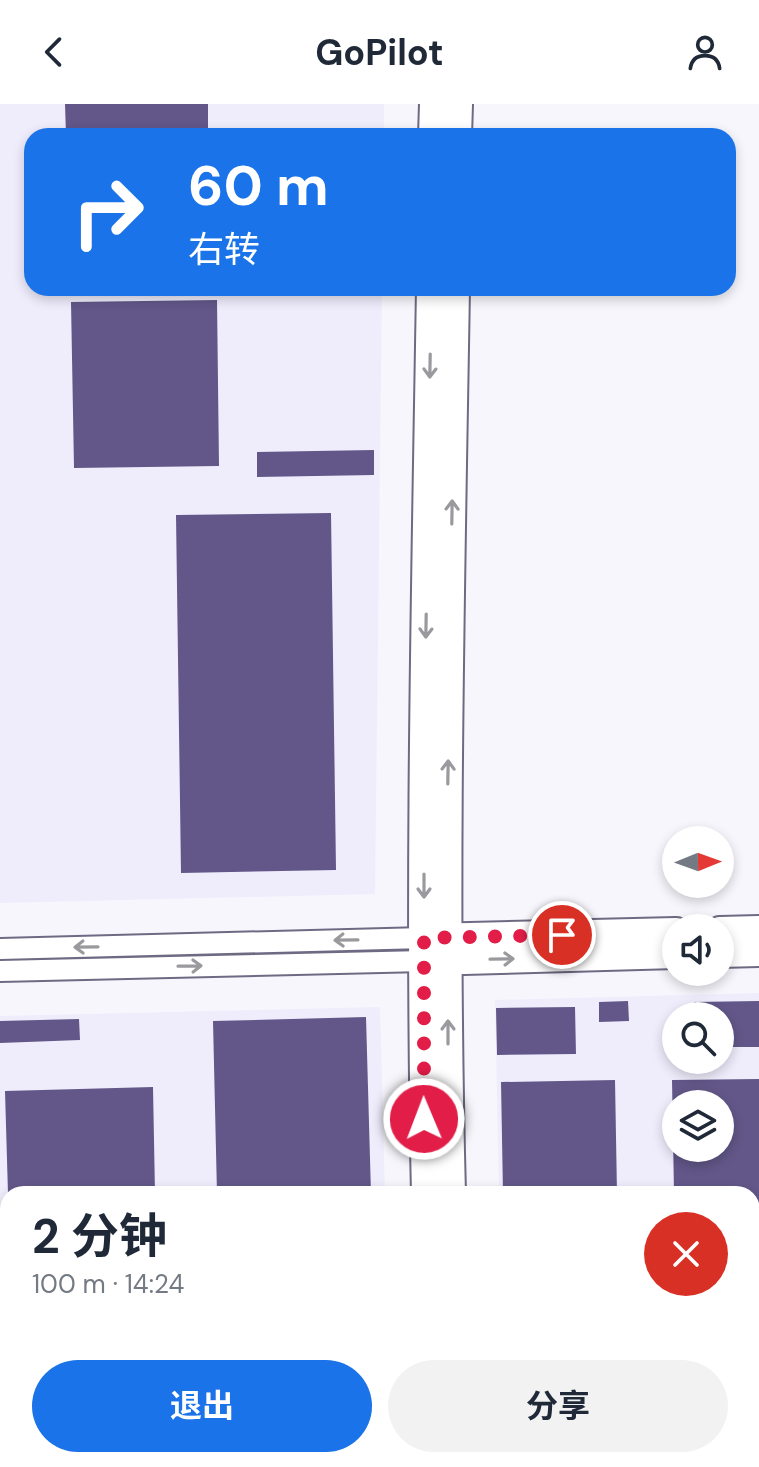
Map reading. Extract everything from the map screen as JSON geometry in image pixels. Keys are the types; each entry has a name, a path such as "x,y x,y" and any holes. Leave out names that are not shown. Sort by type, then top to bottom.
{"main road":[{"path":"433,128 434,104"},
{"path":"457,128 458,104"},
{"path":"431,296 423,785 451,1186"},
{"path":"426,1186 436,949 447,785 455,296"},
{"path":"734,931 759,930"},
{"path":"436,949 662,933"},
{"path":"436,949 662,954"},
{"path":"734,953 759,952"}],"street":[{"path":"0,949 436,949"},
{"path":"0,971 436,949"}],"shaded area":[{"path":"0,104 384,104 384,128 24,128 24,296 382,296 375,894 0,903"},
{"path":"759,993 759,1186 499,1186 495,1000"},
{"path":"380,1007 385,1186 0,1186 0,1016"}],"building":[{"path":"65,104 208,104 208,128 66,128"},
{"path":"217,300 219,466 74,468 71,302"},
{"path":"374,450 374,475 257,477 257,452"},
{"path":"331,513 336,870 181,873 176,515"},
{"path":"628,1001 629,1021 599,1022 599,1002"},
{"path":"759,1001 759,1047 734,1047 734,1002 694,1002"},
{"path":"575,1007 576,1054 497,1055 496,1008"},
{"path":"366,1017 371,1186 217,1186 213,1021"},
{"path":"79,1019 80,1040 0,1043 0,1021"},
{"path":"759,1079 759,1186 674,1186 673,1162 734,1162 734,1090 672,1090 672,1080"},
{"path":"615,1080 617,1186 503,1186 501,1082"},
{"path":"153,1087 155,1186 8,1186 5,1091"}],"route":[{"path":"424,1119 424,938 562,935"}]}
